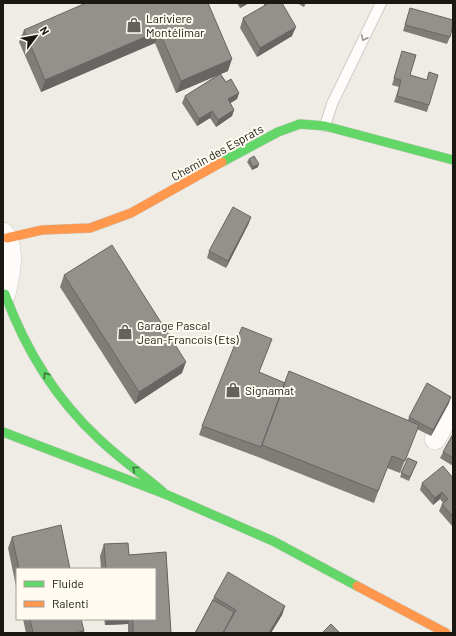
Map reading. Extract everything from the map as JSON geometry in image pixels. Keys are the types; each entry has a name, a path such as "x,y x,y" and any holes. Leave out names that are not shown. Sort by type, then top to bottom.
{"street":[{"name":"Chemin des Esprats","path":"5,236 42,230 90,228 131,213 187,183 233,155 278,132 300,124 325,126 453,160"},
{"path":"5,236 10,272 4,295 25,344 64,401 98,439 165,494"},
{"path":"435,439 453,407"},
{"path":"3,432 46,447 165,494 273,541 446,633"},
{"path":"3,444 46,447"}],"lane":[{"path":"325,126 332,104 381,3"}],"building":[{"path":"86,3 208,3 232,59 181,81 159,31 45,80 24,30"},
{"path":"269,3 282,3 296,27 260,48 243,18"},
{"path":"410,8 453,20 450,37 405,25"},
{"path":"402,51 416,55 410,75 427,80 429,72 438,75 429,105 397,96 401,80 394,78"},
{"path":"220,74 226,82 231,79 239,93 228,99 234,110 218,120 212,111 199,119 185,96"},
{"path":"254,156 259,164 253,167 249,159"},
{"path":"233,207 251,217 228,261 209,251"},
{"path":"112,245 186,362 139,392 64,275"},
{"path":"242,327 272,339 259,372 285,383 261,447 202,426"},
{"path":"289,371 419,425 405,461 392,456 378,491 262,445"},
{"path":"427,383 451,397 433,430 409,417"},
{"path":"453,434 453,458 443,452"},
{"path":"408,458 417,462 410,477 401,473"},
{"path":"443,466 453,478 453,517 442,504 448,499 442,492 435,498 422,483"},
{"path":"61,525 70,568 19,568 12,537"},
{"path":"128,543 129,555 166,552 171,633 133,633 133,620 156,620 156,568 106,568 104,544"},
{"path":"228,572 285,606 269,633 223,633 236,610 214,597"},
{"path":"213,600 234,612 223,633 195,633"},
{"path":"30,620 81,620 84,631 75,633 33,633"},
{"path":"331,624 340,633 322,633"}],"traffic: fast":[{"path":"222,162 278,132 300,124 325,126 453,160"},
{"path":"5,294 32,354 43,372 69,407 83,424 107,446 163,492"},
{"path":"3,432 165,494 273,541 357,586"}],"traffic: slow":[{"path":"7,238 42,230 90,228 131,213 222,162"},
{"path":"357,586 446,633"}],"place":[{"name":"Lariviere Montélimar","path":"134,25"},
{"name":"Garage Pascal Jean-Francois (Ets)","path":"125,332"},
{"name":"Signamat","path":"233,390"}]}
